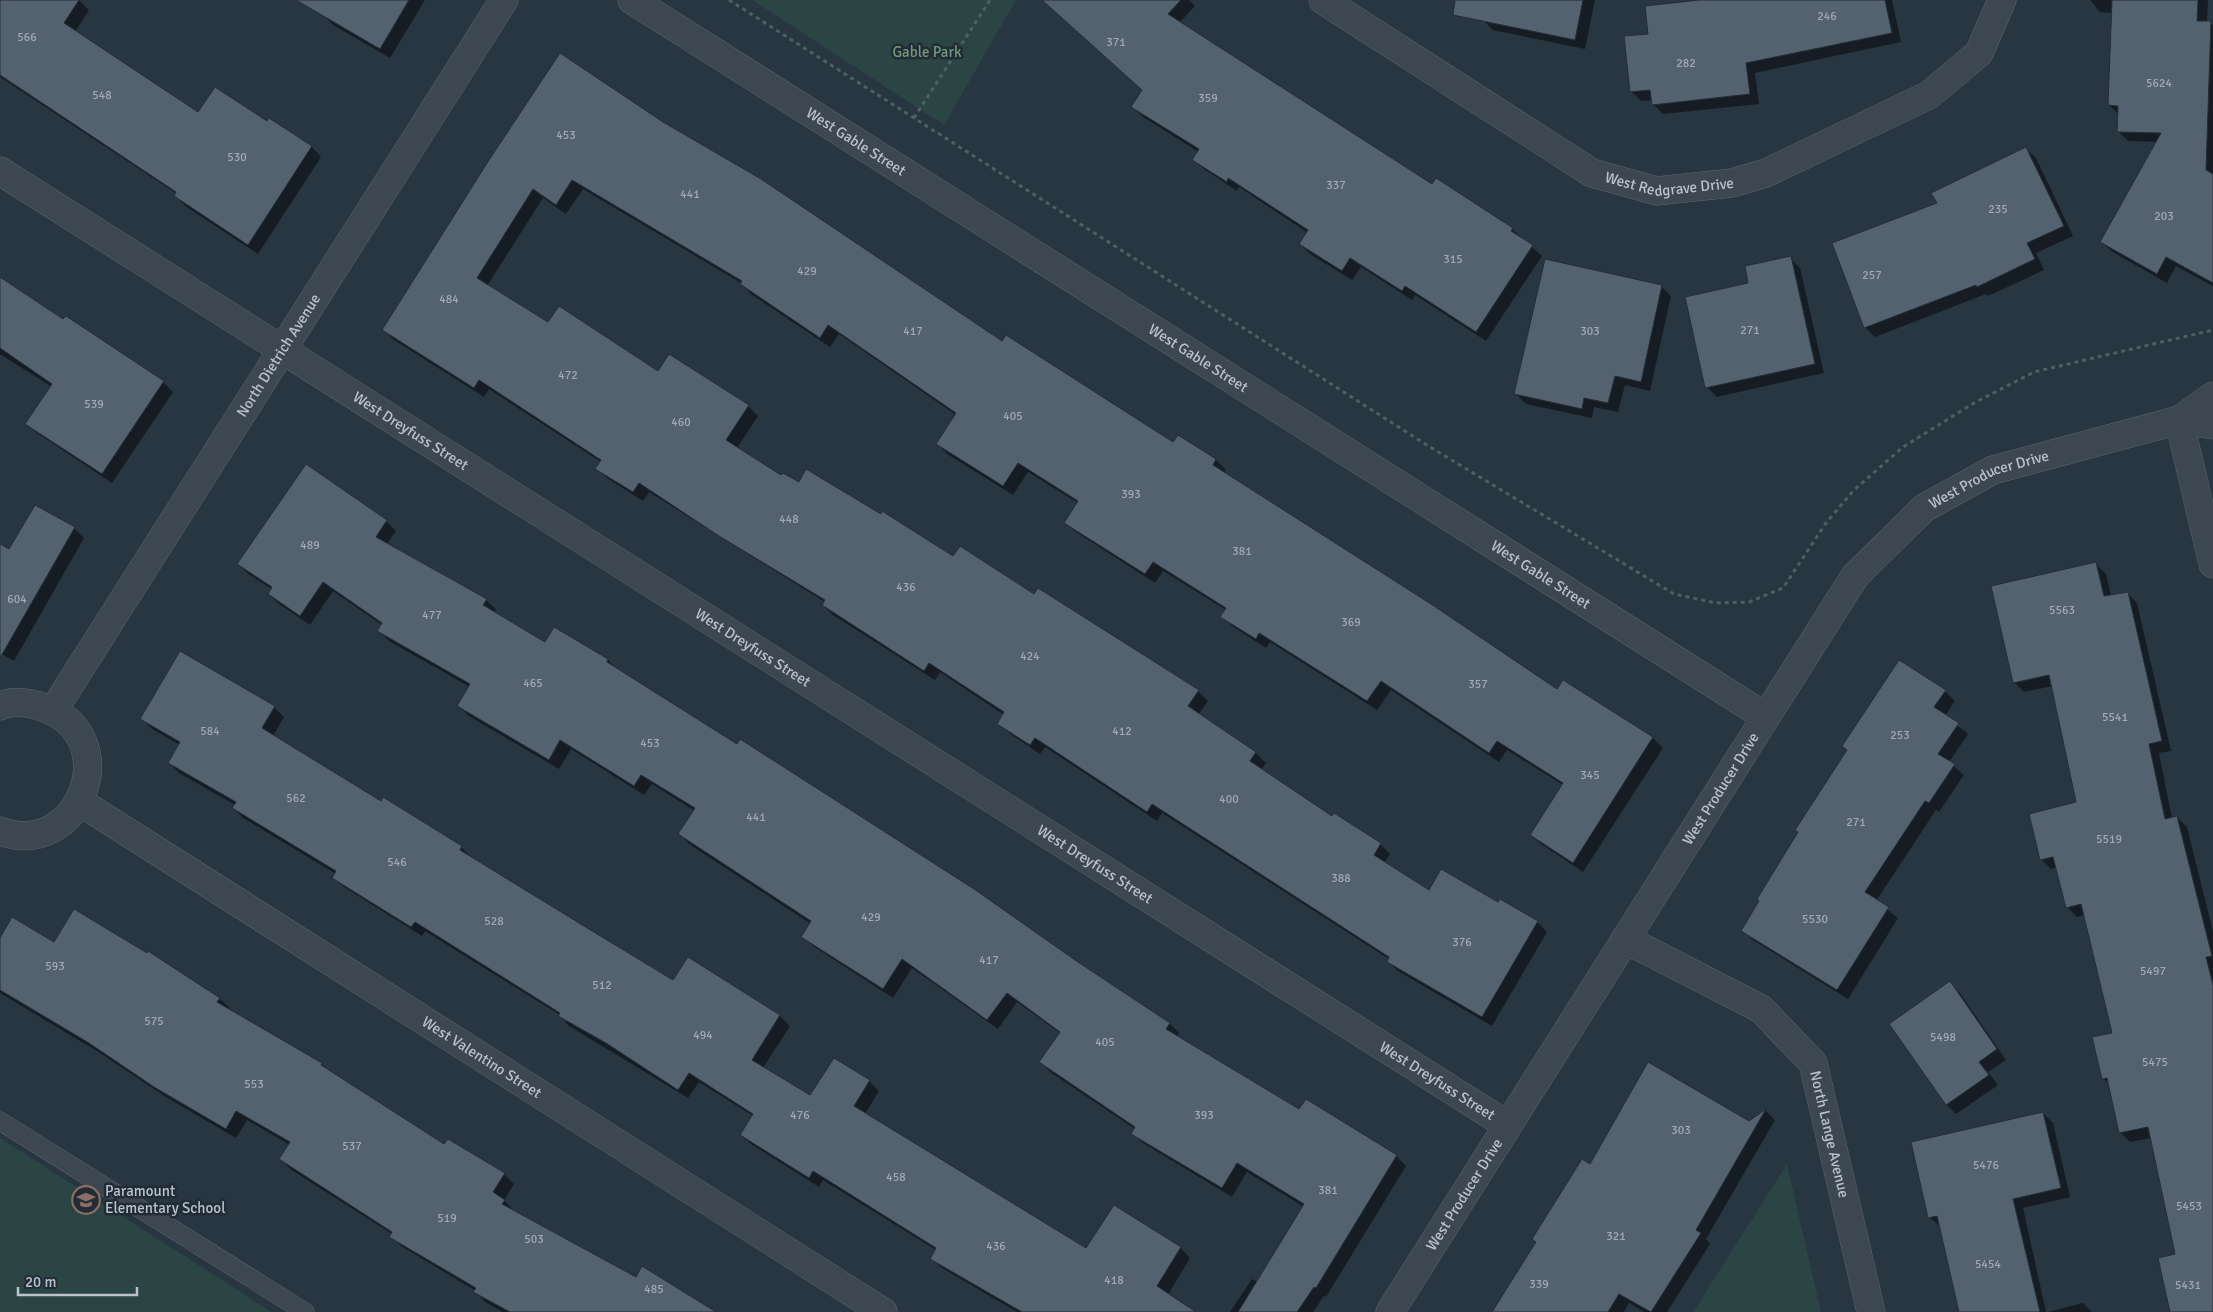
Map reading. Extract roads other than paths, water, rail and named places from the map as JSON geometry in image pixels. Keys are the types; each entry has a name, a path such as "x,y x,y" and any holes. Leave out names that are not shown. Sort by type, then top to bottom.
{"street":[{"name":"North Dietrich Avenue","path":"53,711 504,0"},
{"name":"West Gable Street","path":"632,0 1766,717"},
{"name":"West Redgrave Drive","path":"1323,0 1592,173 1656,191 1732,182 1766,173 1930,95 1979,52 2002,2"},
{"name":"West Dreyfuss Street","path":"0,171 1507,1125"},
{"name":"West Producer Drive","path":"1390,1312 1855,576 1924,508 1993,470 2179,420 2213,396"},
{"name":"West Producer Drive","path":"2179,420 2213,425"},
{"path":"2179,420 2213,564"},
{"path":"0,706 30,703 53,711 74,728 86,751 88,777 80,802 63,822 39,834 13,836 0,831"},
{"name":"West Valentino Street","path":"80,802 883,1312"},
{"name":"North Lange Avenue","path":"1625,939 1761,1009 1813,1064 1871,1312"}],"lane":[{"path":"0,1121 305,1312"}],"place":[{"name":"Paramount Elementary School","path":"86,1200"}],"park label":[{"name":"Gable Park","path":"927,52"}]}
